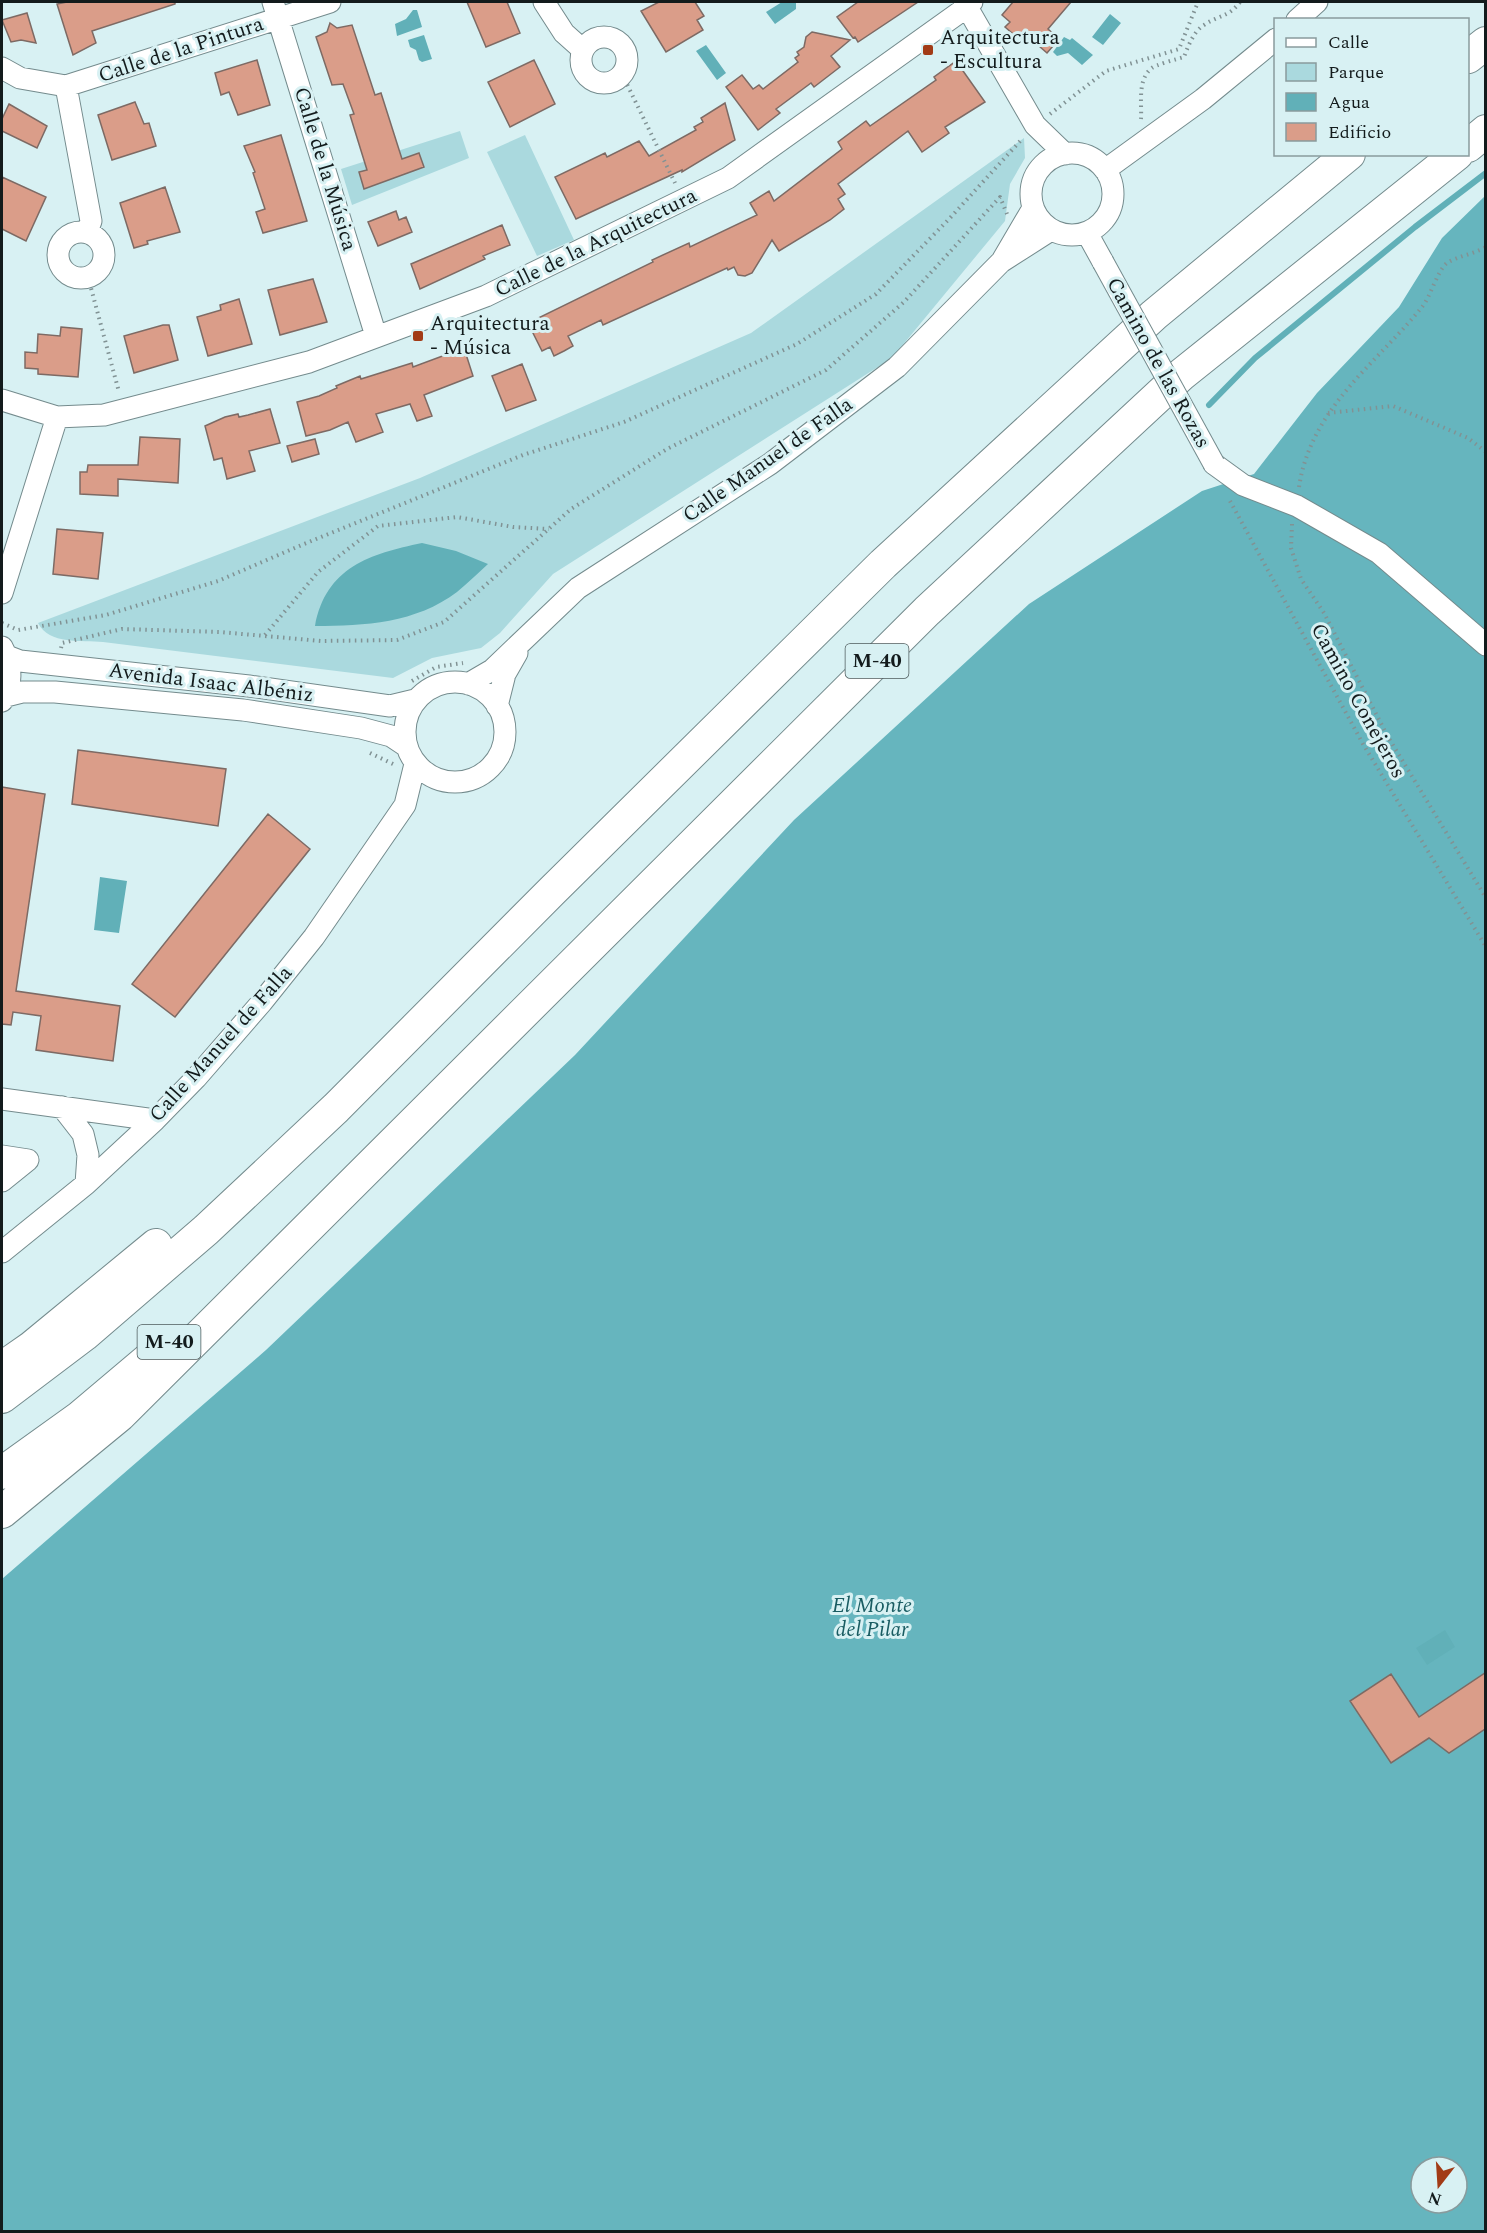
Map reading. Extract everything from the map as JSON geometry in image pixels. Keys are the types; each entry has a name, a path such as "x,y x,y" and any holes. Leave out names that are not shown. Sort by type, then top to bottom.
{"highway":[{"path":"1469,55 1485,43"},
{"path":"1469,144 1485,131"},
{"name":"M-40","path":"2,1397 84,1335 188,1245 309,1134 883,564 1154,315 1347,156"},
{"name":"M-40","path":"2,1473 80,1417 332,1205 945,594 1181,375 1454,156"},
{"path":"2,1366 32,1347 223,1190 309,1134"},
{"path":"2,1512 120,1415 332,1205"}],"street":[{"name":"Calle de la Pintura","path":"2,68 20,78 66,86 276,10 330,2"},
{"path":"544,2 564,33 583,50"},
{"path":"1299,18 1317,2"},
{"path":"967,3 1035,124 1065,154"},
{"name":"Calle de la Arquitectura","path":"2,400 57,417 104,415 309,362 486,296 728,178 967,3"},
{"name":"Calle de la Música","path":"276,10 376,336"},
{"path":"602,37 616,41 623,47 626,55 627,64 622,74 611,82 594,81 583,71 581,64 583,50 588,44 602,37"},
{"path":"1105,170 1150,139 1274,40"},
{"path":"66,86 91,220 87,232"},
{"path":"1035,124 1042,166"},
{"path":"1065,154 1080,154 1094,159 1105,170 1114,193 1107,217 1098,227 1075,236 1062,235 1051,230 1040,220 1033,208 1032,186 1035,174 1053,158 1065,154"},
{"name":"Calle Manuel de Falla","path":"1001,262 1033,208"},
{"name":"Calle Manuel de Falla","path":"468,684 492,670 578,588 770,464 897,367 1001,262 1051,230"},
{"path":"79,232 87,232 100,241 104,249 101,266 96,273 88,277 71,275 60,266 58,259 60,244 65,238 79,232"},
{"name":"Camino de las Rozas","path":"1087,233 1214,464"},
{"path":"2,593 57,417"},
{"path":"1214,464 1243,485 1297,506 1379,553 1485,645"},
{"name":"Calle Manuel de Falla","path":"497,706 505,674 523,642"},
{"path":"4,652 10,676 4,698"},
{"name":"Avenida Isaac Albéniz","path":"4,652 20,661 249,686 390,706 415,700"},
{"path":"449,682 468,684 480,688 497,706 503,719 505,734 503,748 496,761 486,772 474,779 459,783 444,782 428,776 410,755 404,730 405,722 415,700 430,688 449,682"},
{"name":"Avenida Isaac Albéniz","path":"4,698 22,692 55,692 243,710 361,728 391,736 410,755"},
{"name":"Calle Manuel de Falla","path":"405,805 410,755"},
{"name":"Calle Manuel de Falla","path":"2,1252 86,1184 196,1078 299,956 405,805 444,782"},
{"path":"2,1099 155,1120"},
{"path":"62,1107 83,1134 88,1155 86,1184"},
{"path":"2,1156 28,1160 2,1181"}],"path":[{"path":"2,623 18,630 106,615 218,581 522,454 624,422 797,344 876,294 950,218 1035,124 1106,71 1179,49 1198,2"},
{"path":"1150,139 1141,125 1141,94 1144,80 1152,67 1184,57 1189,43 1203,25 1233,12 1240,2"},
{"path":"622,74 684,200"},
{"path":"59,665 62,643 122,629 321,641 397,640 444,622 571,509 667,449 826,370 904,302 1000,197 1011,223"},
{"path":"1485,247 1446,264 1423,306 1327,413 1303,464 1291,529 1291,548 1301,579 1324,613 1388,737 1485,898"},
{"path":"88,277 124,410"},
{"path":"1327,413 1393,406 1468,438 1485,452"},
{"name":"Camino Conejeros","path":"1214,464 1228,497 1363,744 1485,947"},
{"path":"264,636 318,572 378,526 457,517 513,527 549,529"}],"green space":[{"path":"460,131 469,158 352,205 341,169"},
{"path":"525,135 574,240 537,256 487,152"},
{"path":"1024,138 1025,158 1010,184 1005,221 892,358 553,574 500,633 481,648 432,658 393,678 103,642 67,640 50,635 38,623 420,478 751,333"},
{"name":"El Monte del Pilar","path":"1485,196 1485,2231 2,2231 2,1579 266,1350 575,1055 794,820 1029,604 1202,491 1254,474 1317,393 1399,307 1442,238"}],"water":[{"path":"782,2 796,2 796,9 775,24 766,12"},
{"path":"413,10 417,10 422,27 397,36 395,24 406,19"},
{"path":"1110,14 1121,23 1103,45 1092,37"},
{"path":"424,35 432,59 422,62 416,50 410,47 408,40"},
{"path":"1064,37 1070,40 1072,38 1093,55 1082,65 1068,53 1057,56 1053,52"},
{"path":"706,45 726,73 717,80 696,51"},
{"path":"422,543 456,551 488,564 457,592 425,610 389,621 315,626 329,590 353,566 385,552"},
{"path":"100,877 127,881 119,933 94,930"},
{"path":"1445,1630 1455,1647 1427,1665 1416,1648"}],"building":[{"path":"67,2 175,2 175,4 92,31 96,43 73,55 57,4"},
{"path":"467,2 507,2 520,33 486,47"},
{"path":"659,2 695,2 704,16 697,20 703,30 666,52 641,11"},
{"path":"858,2 918,2 858,42 837,17"},
{"path":"1013,2 1071,2 1048,29 1059,39 1047,53 1031,39 1026,45 1005,27 1010,22 1002,15"},
{"path":"27,13 36,43 21,40 11,42 2,20"},
{"path":"330,23 337,28 352,25 375,95 381,93 402,159 419,153 424,167 364,189 359,172 367,170 350,115 354,114 343,84 332,85 316,37 327,32"},
{"path":"812,32 850,40 831,56 840,67 814,87 811,83 776,109 780,113 758,130 726,87 742,75 753,89 759,85 763,89 798,62 795,58 799,55 797,52 804,47 806,37"},
{"path":"257,60 270,105 238,115 229,92 221,95 215,73"},
{"path":"534,60 555,104 510,127 488,82"},
{"path":"956,61 985,102 945,127 949,133 922,152 908,131 838,184 845,194 838,199 844,209 830,220 779,251 772,240 752,273 745,276 738,275 734,267 728,270 727,268 603,325 601,320 568,336 573,346 554,356 550,347 542,351 528,323 653,262 652,260 689,243 690,247 757,215 750,203 769,191 774,201 842,149 838,142 866,121 870,126 936,80 934,77"},
{"path":"135,102 144,124 149,123 156,146 112,160 98,115"},
{"path":"725,103 735,140 682,172 682,170 576,219 555,177 605,153 607,157 639,141 649,156 696,130 694,127 703,122 701,118"},
{"path":"9,104 47,126 37,148 2,131 2,119"},
{"path":"281,135 307,221 263,233 256,212 265,209 253,173 255,172 244,146"},
{"path":"2,177 46,197 26,241 2,229"},
{"path":"165,187 180,232 147,241 148,244 134,248 120,203"},
{"path":"396,211 399,220 406,217 412,232 378,246 368,222"},
{"path":"502,225 510,245 483,256 485,259 420,289 411,264"},
{"path":"313,279 327,322 280,335 268,290"},
{"path":"239,299 252,344 208,356 197,317 221,310 220,305"},
{"path":"169,325 178,360 134,373 124,336"},
{"path":"61,327 82,329 78,377 38,374 38,369 25,368 25,352 37,353 38,334 60,336"},
{"path":"464,348 473,376 424,395 432,416 417,421 410,404 376,414 383,432 356,442 348,422 330,430 306,436 297,402 319,396 360,376 361,379 412,363 413,367"},
{"path":"522,364 536,400 506,411 492,376"},
{"path":"270,409 280,443 249,451 255,471 227,479 222,458 214,460 205,426 225,417 238,414 239,417"},
{"path":"140,437 180,439 178,483 118,479 118,496 80,494 80,472 87,472 88,465 138,465"},
{"path":"315,439 319,454 292,462 287,446"},
{"path":"57,529 103,533 98,579 53,574"},
{"path":"78,750 226,769 218,826 72,804"},
{"path":"2,787 45,794 16,991 120,1006 113,1061 36,1050 41,1016 13,1012 11,1025 2,1024"},
{"path":"268,814 310,849 175,1017 132,984"},
{"path":"1485,1673 1485,1729 1449,1753 1429,1738 1391,1763 1350,1701 1391,1674 1419,1717"}],"waterway":[{"path":"1209,405 1255,358 1415,227 1486,173"}],"place":[{"name":"Arquitectura - Escultura","path":"928,50"},
{"name":"Arquitectura - Música","path":"418,336"}]}
